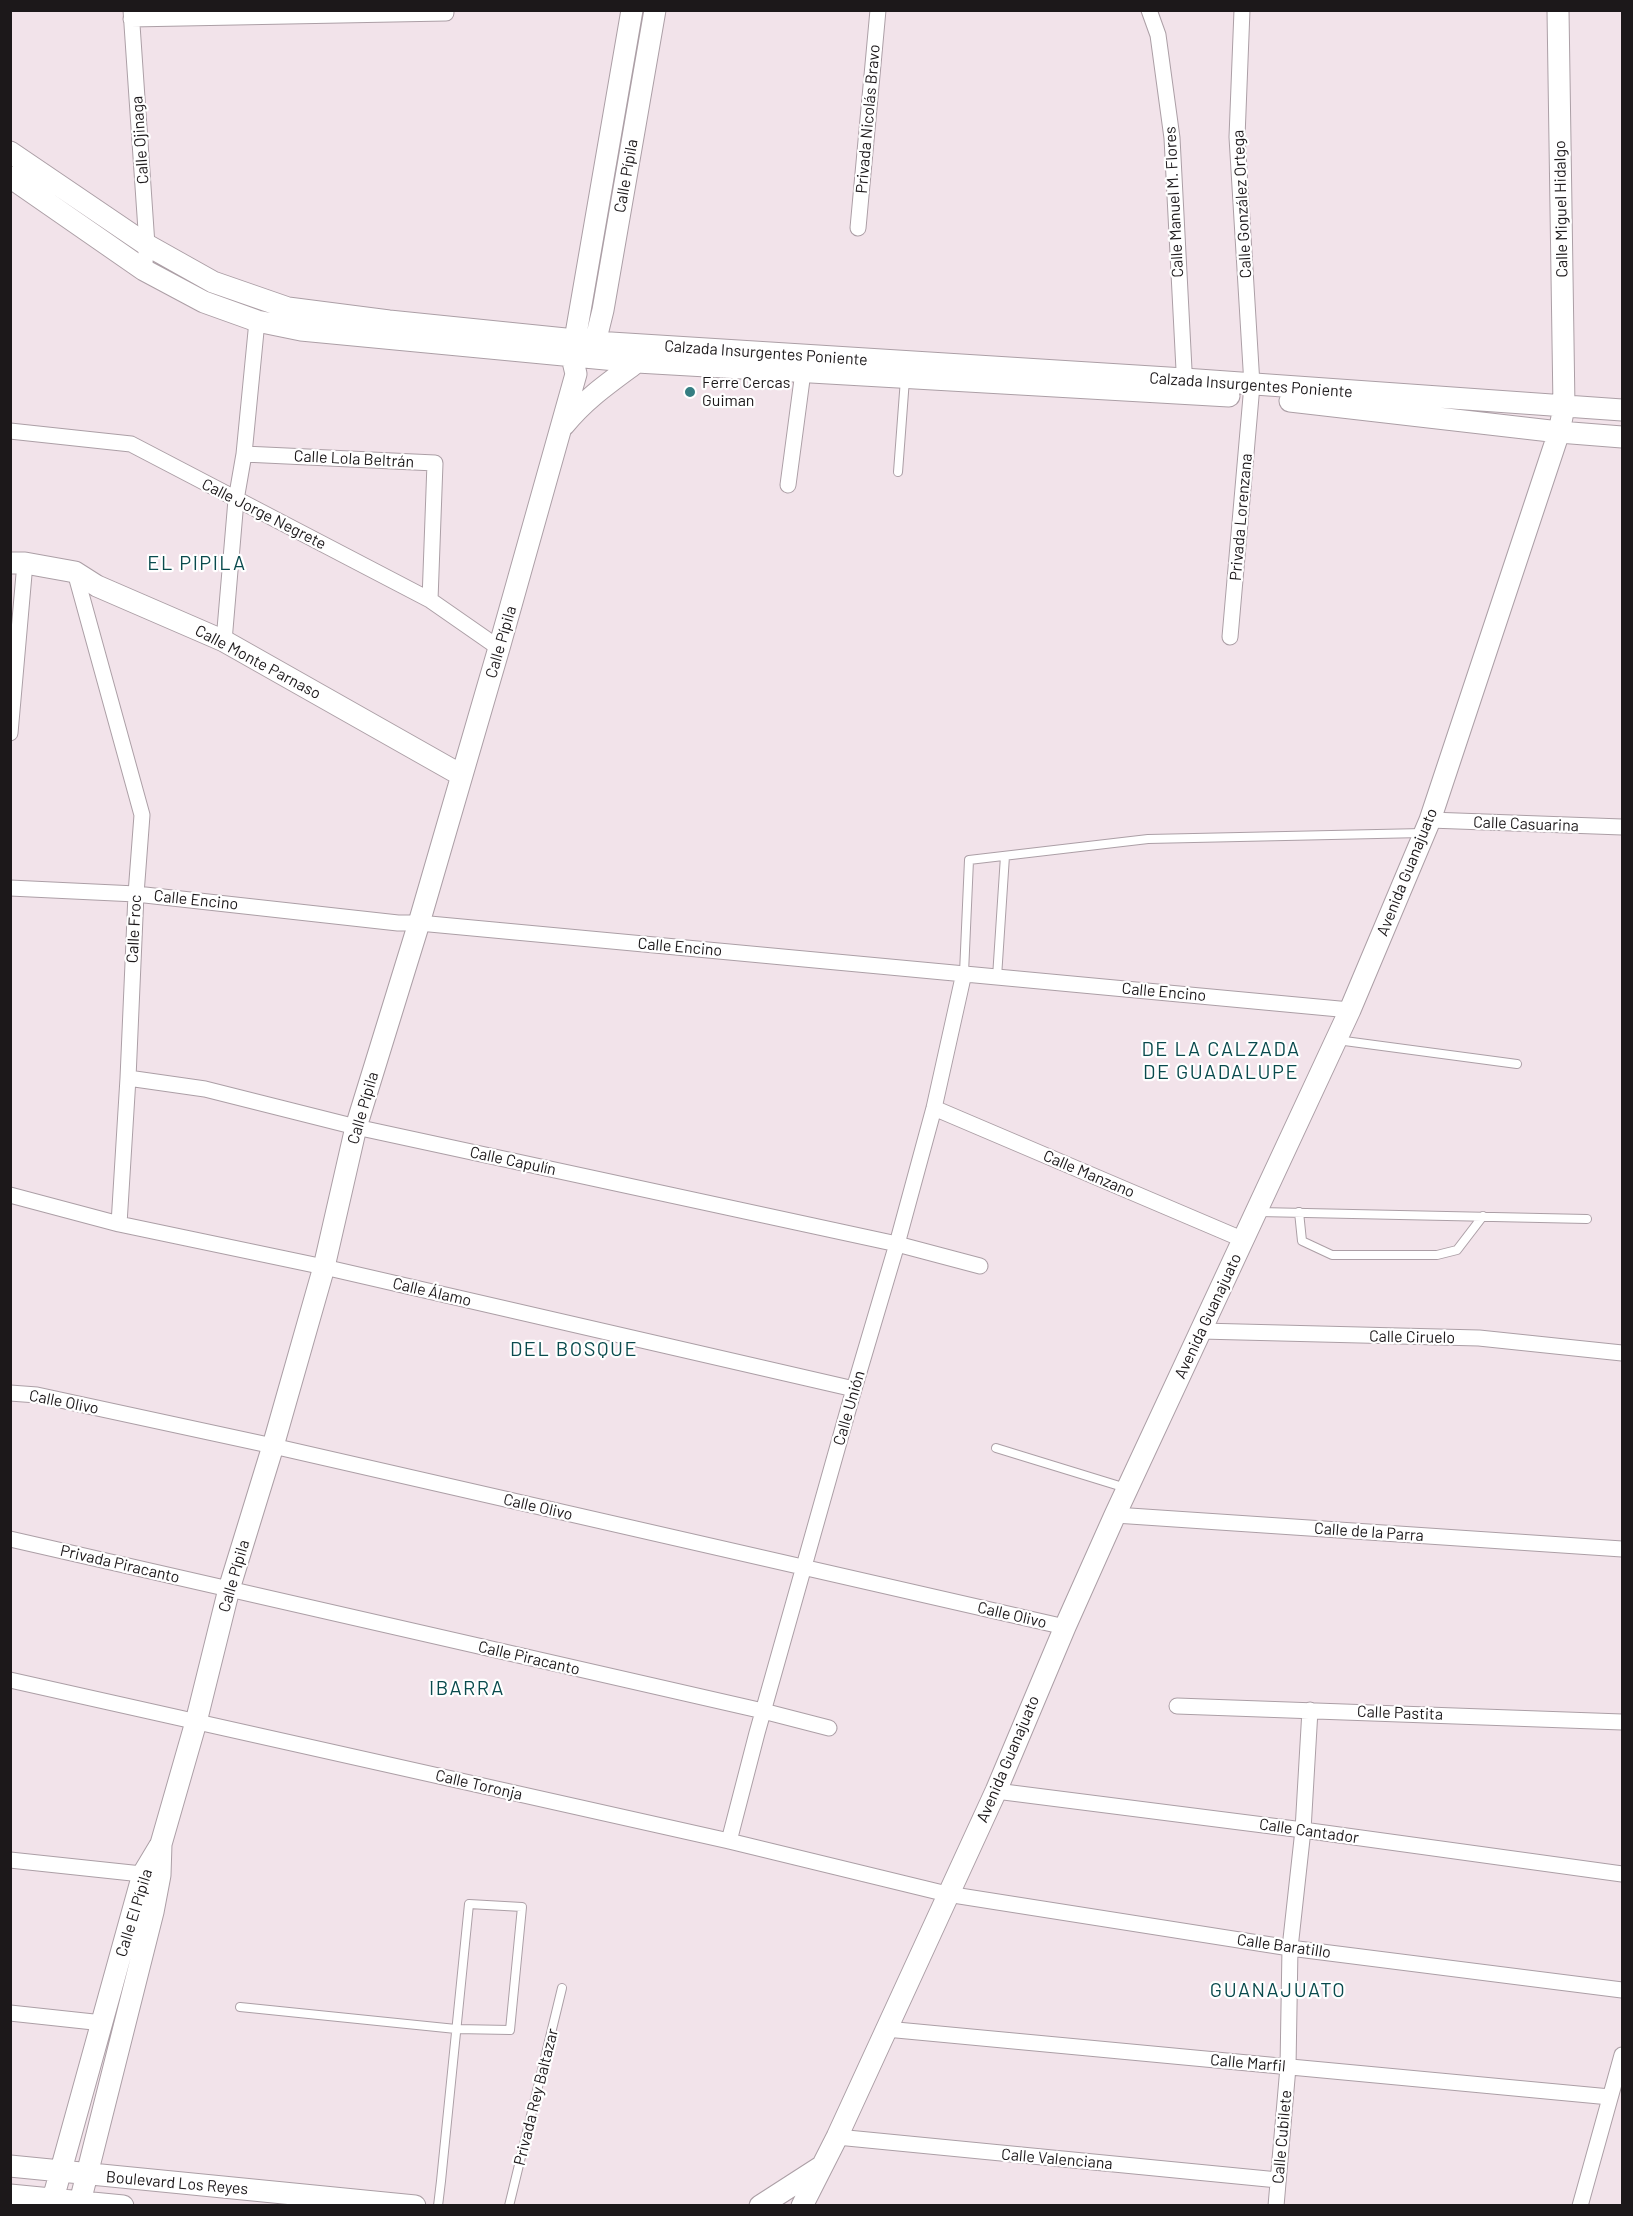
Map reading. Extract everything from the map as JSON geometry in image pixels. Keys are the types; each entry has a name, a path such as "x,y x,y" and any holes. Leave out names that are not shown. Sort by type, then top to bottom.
{"street":[{"name":"Calle Pípila","path":"160,1844 196,1722 229,1589 324,1267 356,1127 420,923 582,354 632,10"},
{"name":"Calle Pípila","path":"582,354 603,310 655,10"},
{"name":"Privada Nicolás Bravo","path":"858,228 878,10"},
{"name":"Calle Manuel M. Flores","path":"1149,10 1158,36 1172,138 1184,387"},
{"name":"Calle González Ortega","path":"1242,10 1237,137 1251,391"},
{"name":"Calle Miguel Hidalgo","path":"1558,10 1564,407"},
{"path":"131,15 446,13"},
{"name":"Calle Ojinaga","path":"131,15 147,245 144,270"},
{"name":"Calzada Insurgentes Poniente","path":"10,152 147,245 213,282 288,308 389,329 636,362 697,356 803,372 905,378 1184,387"},
{"name":"Calzada Insurgentes Poniente","path":"10,177 144,270 204,302 257,321 301,330 389,329"},
{"path":"224,641 236,500 244,454 257,321"},
{"name":"Calzada Insurgentes Poniente","path":"582,354 697,356 1251,391 1623,410"},
{"path":"560,431 586,400 636,362"},
{"path":"788,485 803,372"},
{"name":"Calzada Insurgentes Poniente","path":"1251,391 1559,432 1623,437"},
{"name":"Privada Lorenzana","path":"1230,637 1251,391"},
{"name":"Avenida Guanajuato","path":"802,2205 837,2137 996,1791 1115,1515 1350,1010 1427,827 1559,432 1564,407"},
{"name":"Calle Jorge Negrete","path":"10,431 130,444 430,600 500,648"},
{"name":"Calle Lola Beltrán","path":"244,454 435,463 430,600"},
{"path":"10,732 18,563"},
{"name":"Calle Monte Parnaso","path":"18,563 75,572 97,586 224,641 461,775"},
{"name":"Calle Froc","path":"75,572 142,815 119,1224"},
{"name":"Calle Casuarina","path":"1427,827 1623,827"},
{"name":"Calle Encino","path":"10,888 136,894 398,923 420,923 1350,1010"},
{"name":"Calle Unión","path":"729,1841 934,1108 964,973"},
{"name":"Calle Capulín","path":"128,1078 205,1089 356,1127 897,1244 980,1266"},
{"name":"Calle Manzano","path":"934,1108 1244,1240"},
{"name":"Calle Álamo","path":"10,1195 119,1224 324,1267 854,1389"},
{"name":"Calle Ciruelo","path":"1201,1331 1479,1338 1623,1353"},
{"name":"Calle Olivo","path":"10,1393 38,1395 273,1446 1065,1627"},
{"name":"Calle de la Parra","path":"1115,1515 1623,1549"},
{"name":"Privada Piracanto","path":"10,1539 229,1589"},
{"name":"Calle Piracanto","path":"229,1589 830,1728"},
{"name":"Calle Toronja","path":"10,1680 729,1841 947,1894"},
{"name":"Calle Pastita","path":"1177,1706 1623,1722"},
{"name":"Calle Cubilete","path":"1276,2205 1288,2067 1290,1948 1303,1830 1310,1710"},
{"name":"Calle Cantador","path":"996,1791 1623,1874"},
{"name":"Calle El Pípila","path":"52,2202 103,2023 160,1844"},
{"path":"10,1860 151,1875"},
{"name":"Calle El Pípila","path":"80,2204 151,1875"},
{"name":"Calle Baratillo","path":"947,1894 1290,1948 1623,1990"},
{"path":"10,2013 103,2023"},
{"name":"Calle Marfil","path":"886,2029 1610,2097"},
{"path":"1580,2205 1623,2055"},
{"name":"Calle Valenciana","path":"837,2137 1278,2180"},
{"name":"Boulevard Los Reyes","path":"10,2166 382,2204 416,2205"},
{"path":"760,2205 788,2190 822,2166"},
{"name":"Boulevard Los Reyes","path":"10,2195 52,2202 123,2205"}],"lane":[{"path":"898,472 905,378"},
{"path":"964,973 969,860 1148,839 1427,827"},
{"path":"997,976 1005,856"},
{"path":"1336,1040 1517,1064"},
{"path":"1257,1212 1587,1219"},
{"path":"1299,1212 1302,1241 1332,1255 1437,1255 1457,1250 1483,1216"},
{"path":"996,1448 1128,1489"},
{"path":"240,2007 456,2029 510,2030 522,1907 469,1904 456,2029 438,2205"},
{"name":"Privada Rey Baltazar","path":"509,2205 562,1988"}],"place":[{"name":"Ferre Cercas Guiman","path":"690,392"}],"district":[{"name":"EL PIPILA","path":"197,563"},
{"name":"DE LA CALZADA DE GUADALUPE","path":"1221,1060"},
{"name":"DEL BOSQUE","path":"574,1349"},
{"name":"IBARRA","path":"467,1688"},
{"name":"GUANAJUATO","path":"1278,1990"}]}
